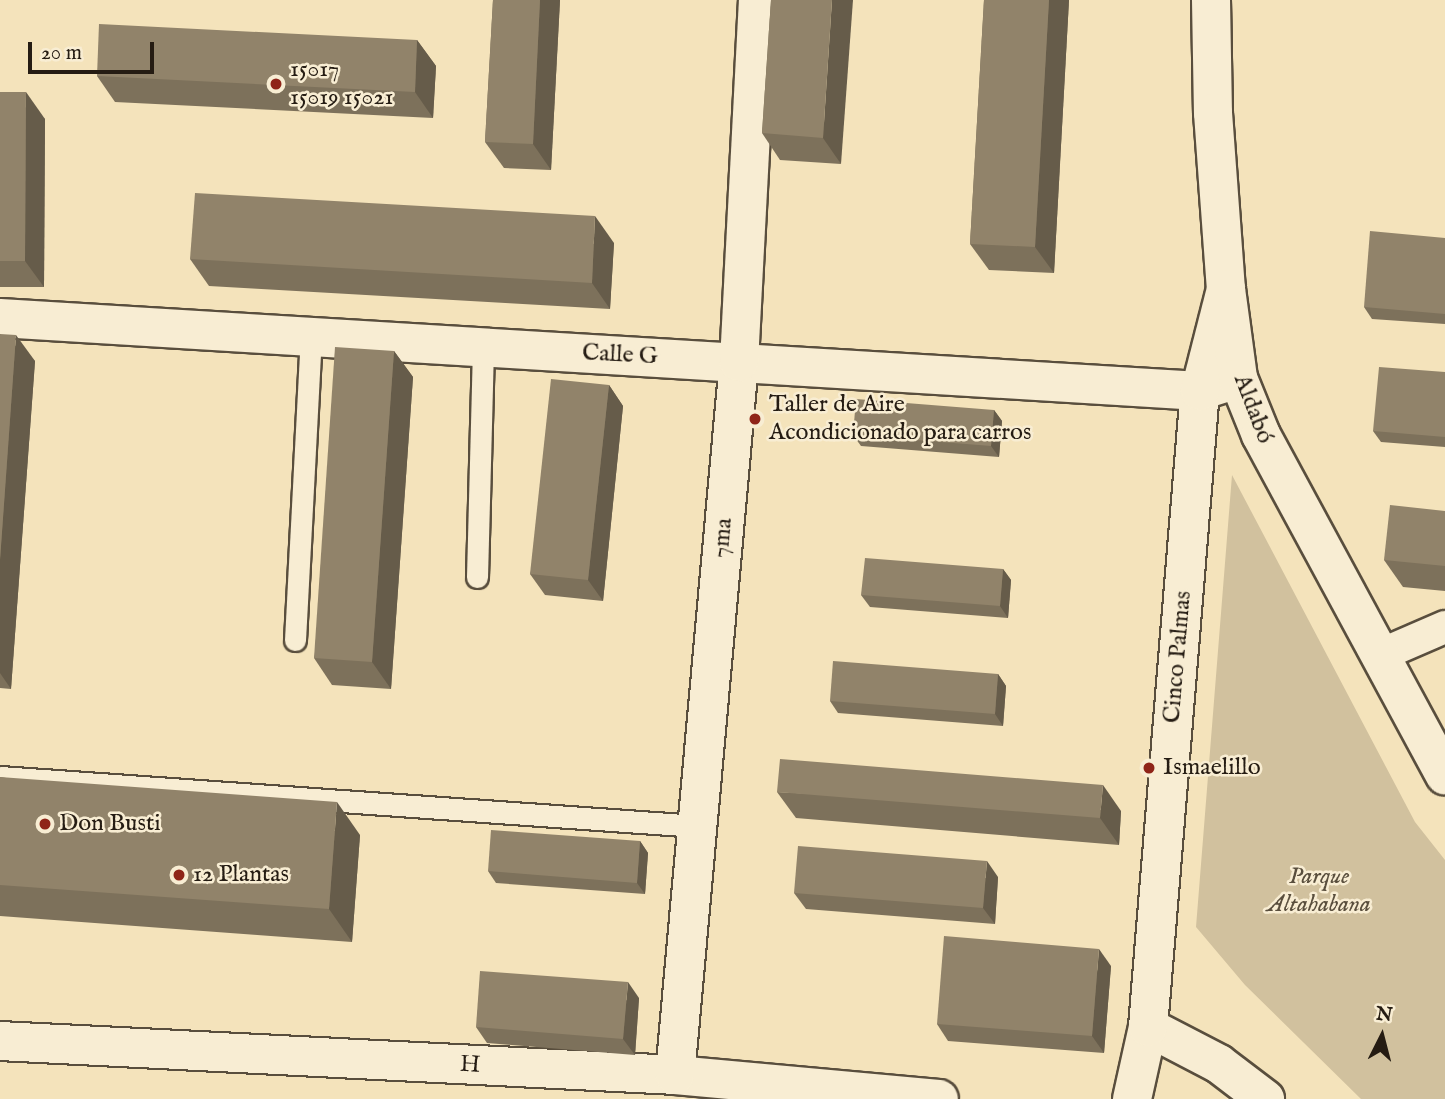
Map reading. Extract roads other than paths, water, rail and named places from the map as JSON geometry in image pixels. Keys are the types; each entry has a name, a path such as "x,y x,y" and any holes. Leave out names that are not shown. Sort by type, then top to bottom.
{"street":[{"name":"7ma","path":"675,1075 739,362 758,0"},
{"name":"Aldabó","path":"1211,0 1213,113 1226,289 1238,379 1261,435 1378,656 1445,775"},
{"name":"Cinco Palmas","path":"1132,1099 1148,1027 1200,391 1226,289"},
{"name":"Calle G","path":"0,318 1200,391 1238,379"},
{"path":"1378,656 1445,627"},
{"path":"1148,1027 1219,1063 1265,1099"},
{"name":"H","path":"0,1041 675,1075 939,1099"}],"lane":[{"path":"295,640 311,336"},
{"path":"477,577 483,346"},
{"path":"0,777 698,826"}],"place":[{"name":"15017 15019 15021","path":"276,84"},
{"name":"Taller de Aire Acondicionado para carros","path":"755,419"},
{"name":"Ismaelillo","path":"1149,768"},
{"name":"Don Busti","path":"45,824"},
{"name":"12 Plantas","path":"179,875"}],"park label":[{"name":"Parque Altahabana","path":"1319,891"}]}
